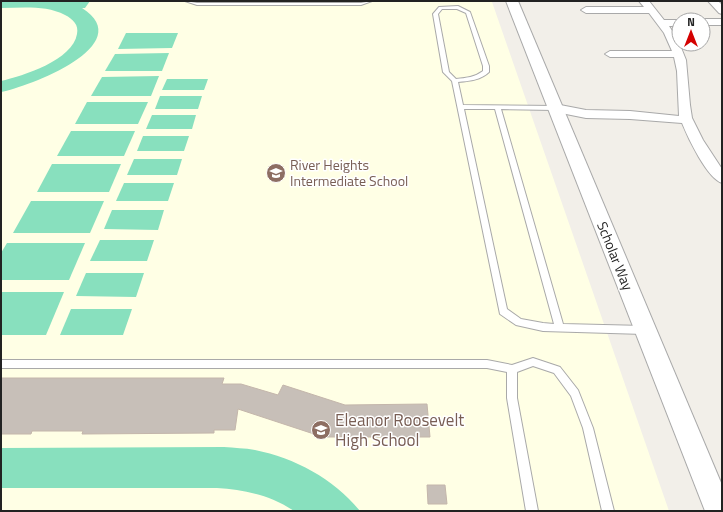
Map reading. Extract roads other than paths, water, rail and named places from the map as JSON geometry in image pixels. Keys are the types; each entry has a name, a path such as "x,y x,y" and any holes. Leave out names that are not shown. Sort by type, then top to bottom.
{"street":[{"name":"Scholar Way","path":"512,1 718,511"},
{"path":"713,1 722,11"},
{"path":"586,10 648,5 661,22 679,54 682,64 685,115 704,154 718,175 722,178"},
{"path":"661,22 671,22"},
{"path":"711,22 722,22"},
{"path":"610,54 679,54"},
{"path":"555,108 586,114 685,115"}],"lane":[{"path":"187,1 196,4 361,4 370,1"},
{"path":"454,81 472,79 482,75 486,72 486,66 468,12 458,7 441,8 435,14 446,72 454,81 503,311 519,322 559,327 644,330"},
{"path":"460,107 555,108"},
{"path":"498,108 559,327"},
{"path":"1,364 487,364 512,369 533,362 557,370 575,393 588,428 608,511"},
{"path":"512,369 512,398 532,511"}],"place":[{"name":"River Heights Intermediate School","path":"276,173"},
{"name":"Eleanor Roosevelt High School","path":"321,430"}]}
